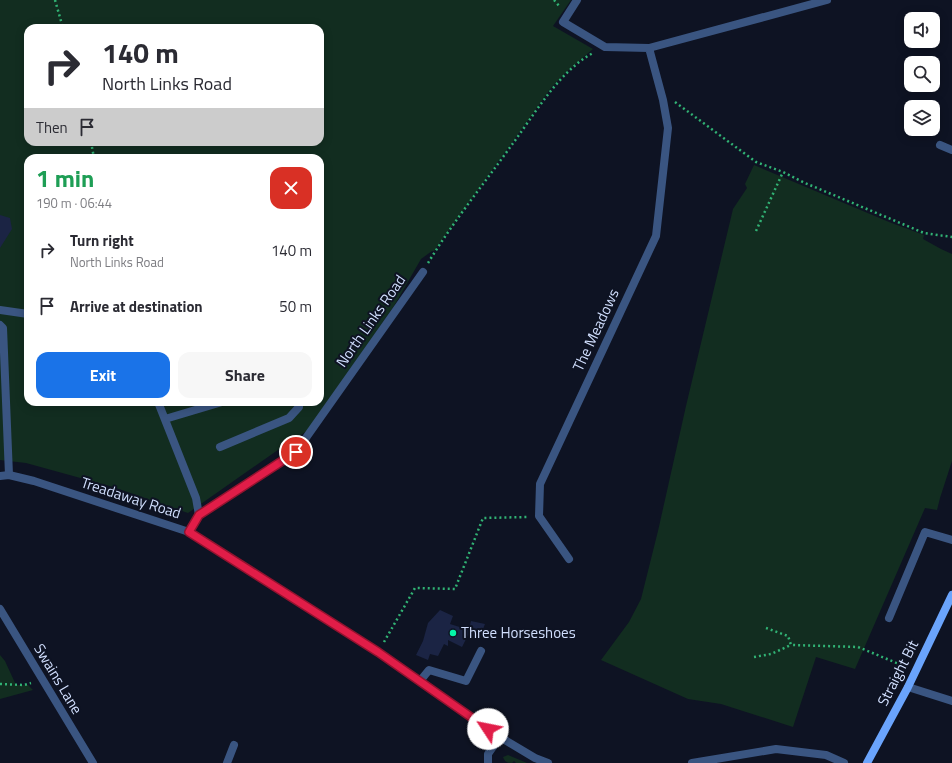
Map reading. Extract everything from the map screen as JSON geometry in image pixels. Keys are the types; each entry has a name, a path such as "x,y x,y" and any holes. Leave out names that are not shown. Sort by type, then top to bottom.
{"street":[{"path":"577,0 563,22 605,47 649,48 827,0"},
{"name":"The Meadows","path":"539,516 540,484 656,236 668,128 663,100 649,48"},
{"path":"940,145 952,150"},
{"name":"North Links Road","path":"189,532 199,515 296,452 423,272"},
{"path":"0,310 24,313"},
{"path":"0,325 3,328 4,475"},
{"path":"160,406 196,498 199,515"},
{"path":"165,419 209,406"},
{"path":"220,447 289,418 299,408 299,406"},
{"name":"Treadaway Road","path":"4,475 34,481 189,532 378,652 500,737 535,758 548,763"},
{"path":"539,516 569,559"},
{"path":"889,618 925,532 952,540"},
{"name":"Straight Bit","path":"867,763 908,687 952,595"},
{"name":"Swains Lane","path":"0,609 92,763"},
{"path":"420,681 429,670 466,681 481,651"},
{"path":"908,687 952,701"},
{"path":"488,763 488,754 500,737"},
{"path":"227,763 234,745"},
{"path":"692,763 776,749 826,755 844,763"}],"path":[{"path":"55,0 62,24"},
{"path":"423,272 446,234 557,83 582,59 605,47"},
{"path":"676,102 756,162 783,172 805,183 924,233 952,236"},
{"path":"756,231 783,172"},
{"path":"378,652 415,588 455,589 483,518 539,516"},
{"path":"766,628 788,636 791,645"},
{"path":"754,657 771,654 791,645 858,647 916,671"},
{"path":"0,684 24,685"}],"green space":[{"path":"0,0 571,0 553,26 593,49 564,74 551,88 434,251 421,259 394,306 307,431 188,513 113,487 26,463 0,460"},
{"path":"754,165 889,222 924,235 923,239 952,254 952,461 937,510 925,508 855,669 816,657 793,727 721,704 688,699 601,660 629,622 641,599 733,209 747,188 745,184"},
{"path":"0,655 5,661 16,685 28,685 33,690 0,699"},
{"path":"508,755 527,763 516,763 514,761 512,763 507,762 503,757"}],"building":[{"path":"0,215 10,218 12,229 0,248"},
{"name":"Three Horseshoes","path":"440,610 453,616 450,624 469,630 471,621 485,624 479,639 468,635 462,647 448,640 448,646 444,644 438,656 430,654 428,660 416,655 423,641 428,623"}],"place":[{"name":"Three Horseshoes","path":"453,633"}],"route":[{"path":"296,452 199,515 189,532 378,652 488,729"}]}
